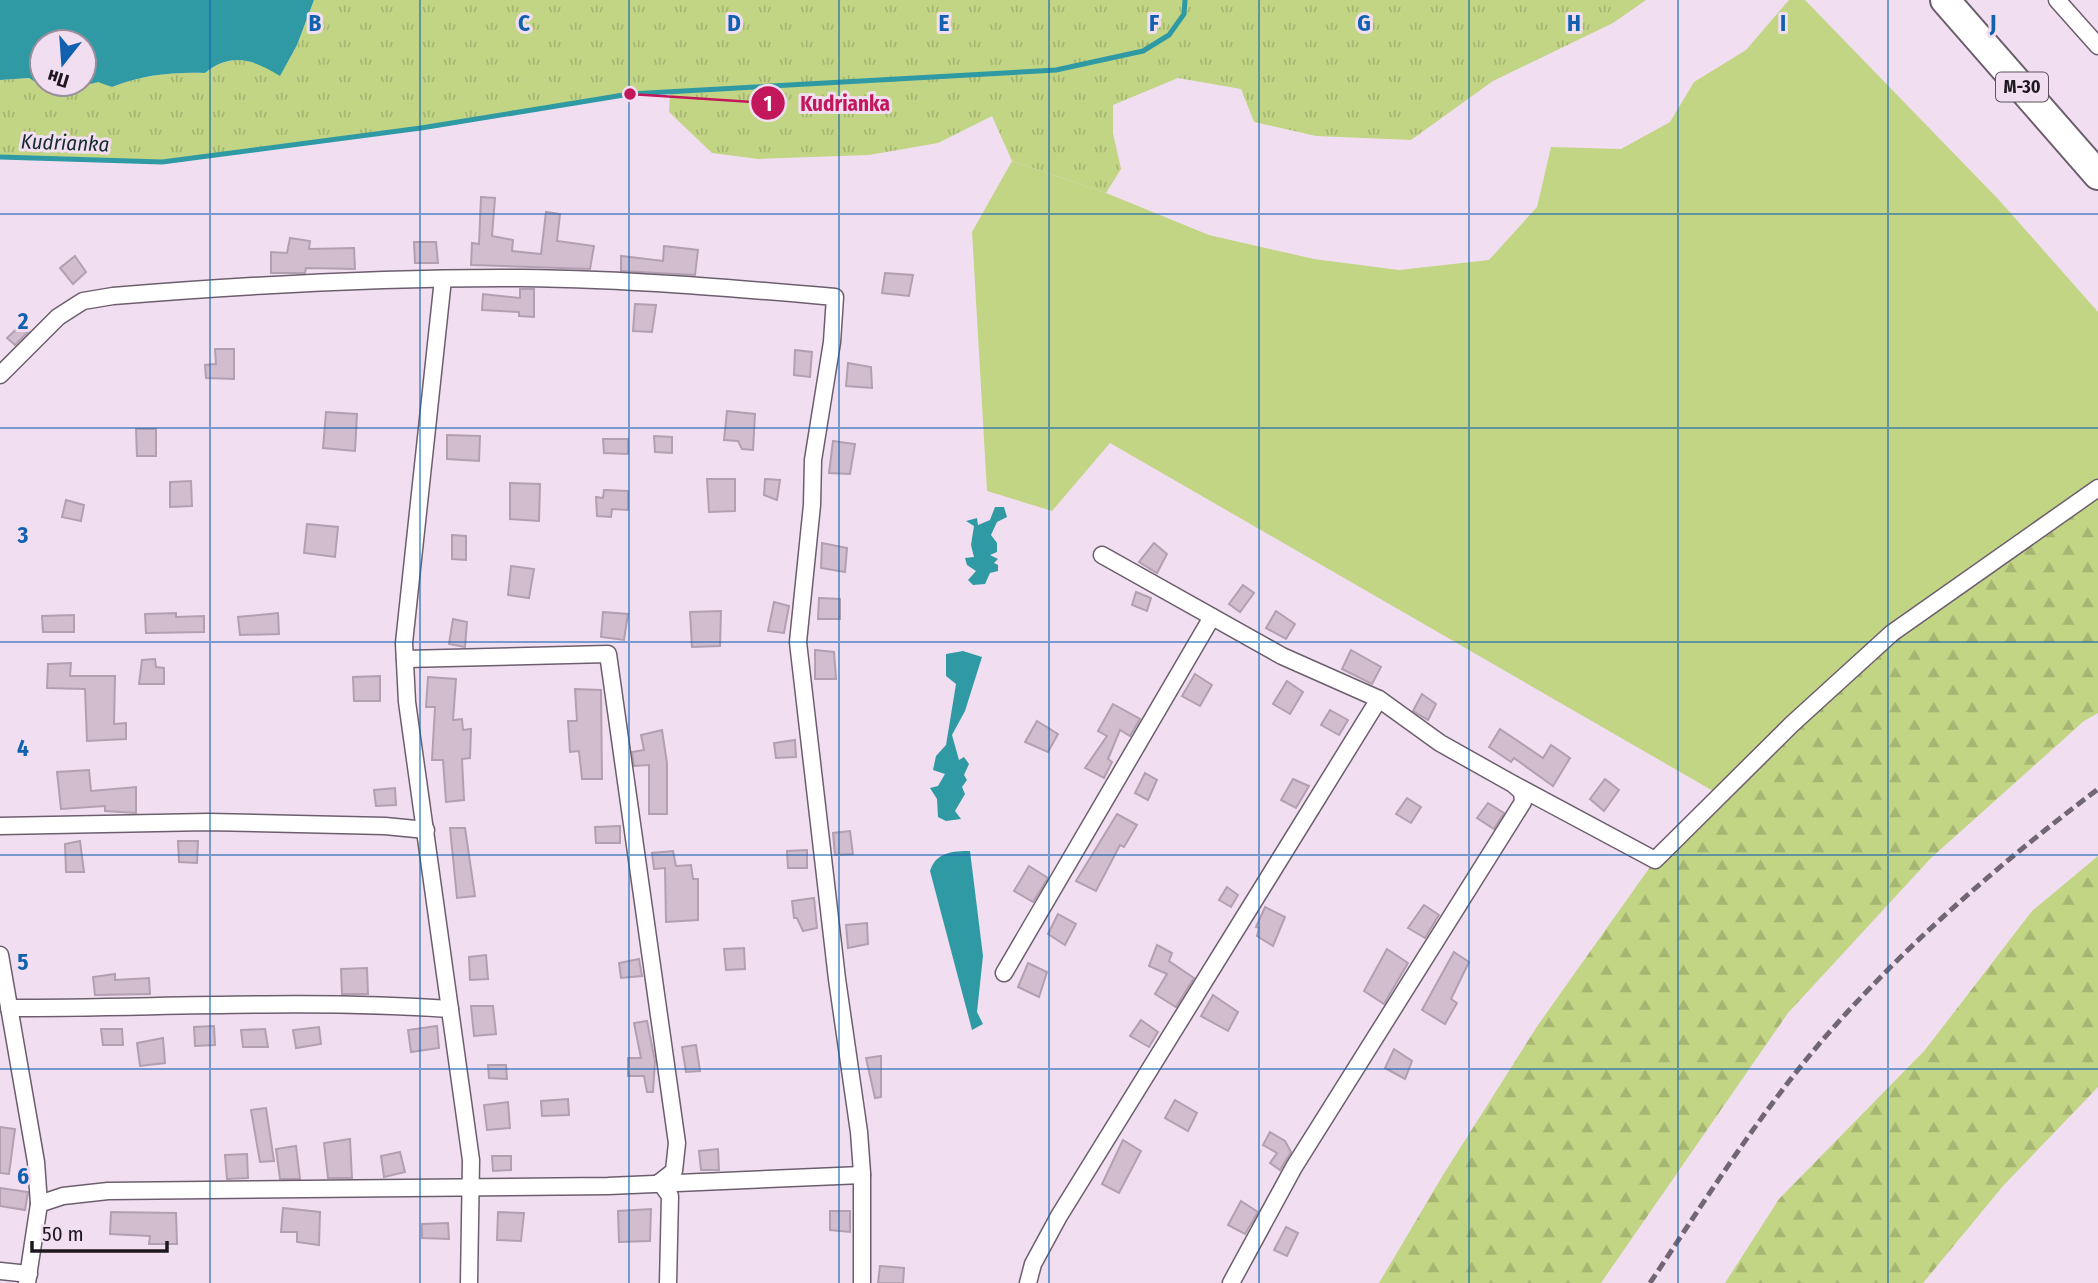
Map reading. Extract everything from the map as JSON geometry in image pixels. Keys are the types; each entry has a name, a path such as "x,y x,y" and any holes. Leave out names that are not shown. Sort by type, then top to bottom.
{"highway":[{"name":"М-30","path":"1945,0 2098,175"}],"street":[{"path":"2057,0 2098,46"},
{"path":"0,375 58,317 82,301 196,289 443,279 612,282 835,297 832,342 813,460 812,505 798,642 803,704 859,1132 862,1175 862,1283"},
{"path":"443,279 405,659 407,702 471,1160 469,1283"},
{"path":"1102,555 1282,656 1379,699 1440,743 1655,860 1792,724 1892,634 2098,488"},
{"path":"1004,972 1212,617"},
{"path":"405,659 608,654 677,1143 674,1171 660,1182"},
{"path":"1028,1283 1033,1264 1059,1216 1379,699"},
{"path":"1231,1283 1294,1167 1524,803 1521,792 1513,784"},
{"path":"0,826 235,823 385,825 426,830"},
{"path":"0,956 36,1162 39,1204 28,1278 0,1271"},
{"path":"9,1008 232,1004 393,1005 450,1009"},
{"path":"39,1204 63,1196 108,1191 608,1186 862,1175"},
{"path":"660,1182 670,1196 668,1283"}],"green space":[{"path":"314,0 1646,0 1613,23 1493,81 1411,140 1316,136 1254,122 1241,89 1178,78 1113,105 1113,133 1121,169 1106,193 1012,161 992,116 938,143 869,155 758,159 712,153 669,112 670,92 630,94 421,128 162,162 0,157 0,80 28,78 28,98 98,98 98,81 112,87 157,75 205,73 215,66 233,60 261,65 280,75 297,45"},
{"path":"1789,0 1805,0 1999,200 2098,312 2098,488 1892,633 1720,795 1110,443 1052,511 987,491 972,232 1012,161 1106,193 1209,235 1314,259 1399,270 1489,260 1537,207 1551,147 1621,149 1670,122 1694,82 1746,50"},
{"path":"2098,488 2098,713 2084,721 1931,858 1788,1013 1601,1283 1379,1283 1443,1175 1538,1025 1655,860 1892,633"},
{"path":"2098,856 2098,1087 2003,1186 1923,1283 1725,1283 1779,1199 1925,1050 2032,911"}],"water":[{"path":"0,0 314,0 297,45 280,76 261,65 233,60 215,66 205,73 157,75 112,87 98,82 98,28 28,28 28,78 0,80"},
{"path":"995,507 1004,507 1007,517 997,522 991,535 997,543 997,552 990,555 998,559 994,563 998,565 998,571 990,573 985,584 973,585 968,580 976,571 967,565 965,558 974,557 971,545 974,526 966,521 977,518 978,525 990,520"},
{"path":"963,651 982,657 965,711 952,735 959,760 964,757 969,764 964,775 967,780 962,787 965,794 955,811 961,819 946,821 938,817 937,799 930,788 938,786 945,774 933,770 936,756 946,745 956,684 946,676 946,654"},
{"path":"970,851 983,956 977,1012 983,1024 972,1030 930,871 941,856 951,852"}],"building":[{"path":"481,197 495,198 492,236 513,240 512,251 541,254 546,212 560,214 557,241 594,246 590,269 471,265 472,243 479,244"},
{"path":"290,238 310,241 309,249 354,248 355,269 306,268 305,273 271,273 271,252 287,253"},
{"path":"414,242 436,242 438,263 415,263"},
{"path":"664,246 698,250 695,275 621,271 621,256 663,261"},
{"path":"75,256 86,272 73,284 60,268"},
{"path":"885,273 913,275 909,296 882,293"},
{"path":"520,289 534,289 534,317 519,316 519,312 482,310 483,294 520,298"},
{"path":"635,304 656,305 652,332 633,331"},
{"path":"23,323 29,331 15,345 7,338"},
{"path":"215,349 234,349 234,379 206,378 205,365 216,364"},
{"path":"795,350 812,352 810,377 794,375"},
{"path":"848,363 871,367 872,388 846,386"},
{"path":"727,411 755,414 753,450 742,449 738,441 724,440"},
{"path":"326,412 357,414 355,451 323,448"},
{"path":"136,429 156,429 156,456 137,456"},
{"path":"447,435 480,436 479,461 447,459"},
{"path":"654,436 672,437 672,453 655,452"},
{"path":"603,439 628,439 628,454 604,453"},
{"path":"833,441 855,444 850,474 829,473"},
{"path":"707,479 735,479 735,511 709,512"},
{"path":"765,479 780,480 777,500 764,495"},
{"path":"191,481 192,506 170,507 170,482"},
{"path":"510,483 540,484 539,521 510,519"},
{"path":"604,490 628,491 628,510 612,509 611,517 597,516 596,497 603,498"},
{"path":"66,500 84,505 81,521 62,517"},
{"path":"307,524 338,527 335,557 304,553"},
{"path":"452,535 466,536 466,560 452,559"},
{"path":"822,543 847,548 845,572 821,568"},
{"path":"1154,543 1167,554 1157,573 1139,562"},
{"path":"511,566 534,569 529,598 508,595"},
{"path":"1243,585 1254,593 1240,612 1229,604"},
{"path":"1136,592 1151,598 1147,611 1132,605"},
{"path":"819,598 840,599 840,619 818,619"},
{"path":"774,602 789,606 784,633 768,631"},
{"path":"721,611 720,646 692,647 690,612"},
{"path":"1276,611 1295,624 1286,639 1266,628"},
{"path":"603,612 628,614 624,640 601,637"},
{"path":"176,613 176,617 204,616 204,632 146,633 145,614"},
{"path":"278,613 279,634 240,635 238,617"},
{"path":"74,615 74,632 43,632 42,616"},
{"path":"453,619 467,622 465,647 449,644"},
{"path":"815,650 834,652 836,679 815,679"},
{"path":"1351,650 1381,667 1372,684 1342,669"},
{"path":"155,659 156,667 164,668 164,684 139,684 142,660"},
{"path":"71,663 70,676 115,676 114,724 126,723 126,739 87,741 85,689 47,688 48,664"},
{"path":"1195,674 1212,685 1200,706 1182,696"},
{"path":"380,676 380,701 354,701 353,677"},
{"path":"428,677 456,679 453,720 462,719 463,730 471,729 470,758 462,759 464,800 446,802 443,760 432,760 435,707 426,707"},
{"path":"1287,681 1303,692 1290,714 1273,704"},
{"path":"575,689 601,690 602,779 582,779 579,751 570,752 568,721 577,721"},
{"path":"1422,694 1436,704 1428,720 1413,711"},
{"path":"1113,704 1140,719 1130,736 1120,730 1108,759 1112,762 1104,778 1085,768 1107,736 1098,731"},
{"path":"1330,710 1348,720 1339,735 1321,725"},
{"path":"1037,721 1058,734 1048,752 1025,742"},
{"path":"1500,729 1543,758 1551,745 1570,758 1553,786 1514,758 1511,762 1489,747"},
{"path":"662,730 667,763 667,814 649,814 649,765 634,766 632,752 644,750 641,735"},
{"path":"795,740 796,757 776,758 774,743"},
{"path":"89,770 91,791 136,787 136,813 105,811 105,806 61,809 57,772"},
{"path":"1145,773 1157,780 1148,800 1135,793"},
{"path":"1293,779 1309,786 1296,808 1281,800"},
{"path":"1605,779 1619,790 1604,811 1590,799"},
{"path":"395,788 396,805 376,806 374,790"},
{"path":"1407,798 1421,807 1411,823 1396,814"},
{"path":"1488,803 1504,813 1494,829 1477,818"},
{"path":"1117,814 1137,825 1124,847 1120,845 1096,891 1076,881"},
{"path":"620,826 620,843 596,843 595,827"},
{"path":"450,828 465,828 475,896 457,898"},
{"path":"850,831 853,854 835,855 833,833"},
{"path":"80,841 84,872 66,872 65,844"},
{"path":"178,841 198,841 197,863 179,862"},
{"path":"807,850 807,868 788,868 787,851"},
{"path":"673,851 676,866 691,865 693,879 698,879 698,920 666,922 665,868 654,869 652,853"},
{"path":"1029,866 1048,878 1033,902 1014,891"},
{"path":"1227,887 1238,895 1231,907 1219,900"},
{"path":"814,898 817,928 803,931 797,918 794,918 792,901"},
{"path":"1424,905 1439,915 1425,938 1408,928"},
{"path":"1265,907 1285,917 1273,946 1257,936 1259,928 1256,927"},
{"path":"1058,914 1076,924 1065,945 1048,934"},
{"path":"867,923 868,944 848,948 846,925"},
{"path":"1157,945 1172,953 1169,961 1194,978 1176,1007 1155,994 1167,974 1149,966"},
{"path":"744,948 745,969 726,970 724,949"},
{"path":"1387,949 1408,963 1384,1004 1364,991"},
{"path":"1454,952 1469,962 1451,999 1457,1003 1445,1024 1422,1010"},
{"path":"486,955 488,979 470,980 469,957"},
{"path":"639,959 642,976 621,978 619,963"},
{"path":"1028,963 1047,972 1039,997 1018,987"},
{"path":"367,968 368,994 342,994 341,969"},
{"path":"115,974 115,980 149,978 150,994 95,995 93,977"},
{"path":"1213,995 1238,1012 1228,1031 1201,1016"},
{"path":"471,1006 493,1006 496,1034 474,1036"},
{"path":"1141,1020 1158,1032 1149,1047 1130,1036"},
{"path":"647,1021 655,1061 653,1092 647,1092 644,1076 628,1076 628,1058 641,1058 634,1023"},
{"path":"214,1026 215,1045 195,1046 194,1027"},
{"path":"437,1026 439,1048 411,1052 408,1030"},
{"path":"319,1027 321,1044 296,1048 293,1030"},
{"path":"101,1029 122,1029 123,1045 103,1045"},
{"path":"265,1029 268,1047 243,1047 241,1030"},
{"path":"163,1038 165,1063 140,1066 137,1043"},
{"path":"696,1045 700,1071 686,1072 682,1047"},
{"path":"1394,1049 1412,1061 1405,1079 1385,1068"},
{"path":"881,1056 881,1097 875,1098 866,1058"},
{"path":"488,1065 506,1065 507,1079 489,1078"},
{"path":"568,1099 569,1115 542,1116 541,1101"},
{"path":"1175,1100 1197,1113 1188,1131 1165,1118"},
{"path":"508,1102 510,1128 487,1130 484,1105"},
{"path":"266,1108 274,1161 260,1162 251,1110"},
{"path":"0,1127 15,1129 9,1174 0,1173"},
{"path":"1270,1132 1285,1141 1291,1152 1280,1170 1270,1163 1277,1153 1263,1145"},
{"path":"350,1139 352,1178 328,1178 324,1143"},
{"path":"1123,1140 1141,1151 1119,1193 1102,1184"},
{"path":"296,1146 300,1179 280,1179 276,1149"},
{"path":"718,1149 719,1170 701,1170 699,1151"},
{"path":"400,1152 405,1172 384,1177 381,1156"},
{"path":"247,1154 248,1178 227,1179 225,1155"},
{"path":"492,1156 511,1156 511,1170 493,1171"},
{"path":"0,1188 28,1192 25,1210 0,1206"},
{"path":"1241,1201 1258,1212 1245,1234 1228,1225"},
{"path":"283,1208 320,1212 319,1245 297,1242 297,1232 281,1232"},
{"path":"651,1209 650,1241 619,1242 618,1211"},
{"path":"830,1211 850,1211 850,1232 830,1230"},
{"path":"111,1212 176,1213 177,1244 149,1244 150,1236 110,1234"},
{"path":"498,1212 524,1213 521,1241 497,1240"},
{"path":"448,1223 449,1239 422,1238 422,1224"},
{"path":"1286,1227 1298,1233 1287,1256 1274,1250"},
{"path":"880,1266 904,1268 903,1283 878,1283"}],"waterway":[{"name":"Kudrianka","path":"0,157 162,162 421,128 630,94 1056,70 1143,51 1169,35 1184,14 1185,0"}],"railway":[{"path":"1650,1283 1760,1120 1833,1028 1895,963 1960,902 2098,789"}],"place":[{"name":"Kudrianka","path":"630,94"}]}
